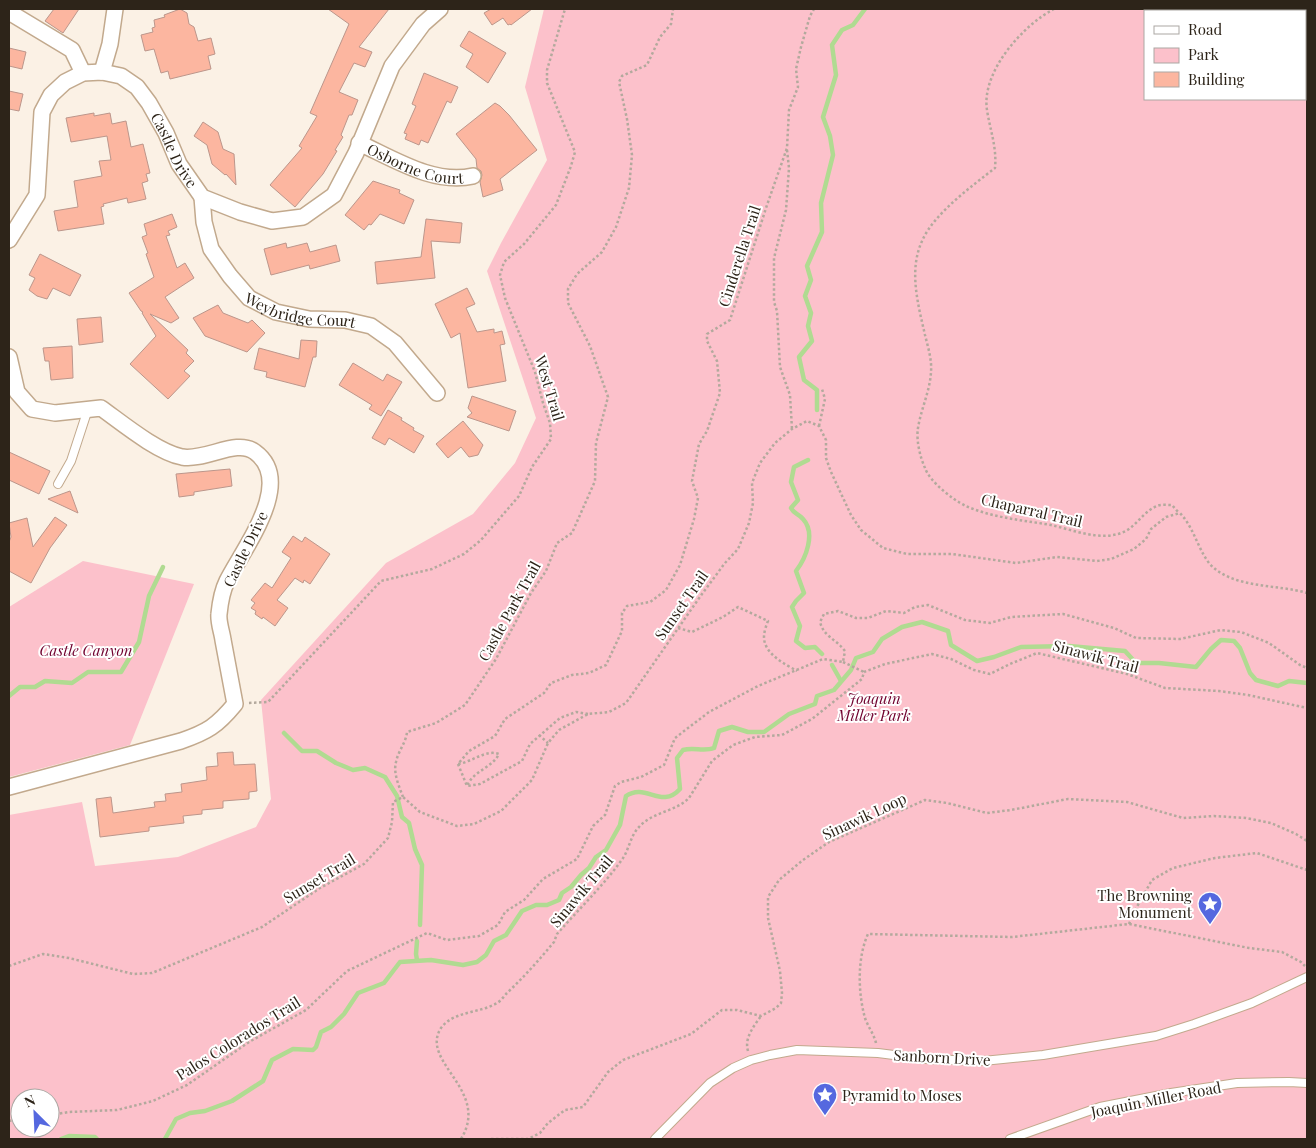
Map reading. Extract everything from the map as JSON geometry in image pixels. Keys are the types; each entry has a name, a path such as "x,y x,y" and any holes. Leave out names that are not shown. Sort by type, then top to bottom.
{"street":[{"path":"102,72 110,44 115,9"},
{"name":"Castle Drive","path":"9,240 37,195 42,112 51,95 65,82 83,73 102,72 121,76 138,87 166,133 179,164 202,197 240,212 272,221 304,218 334,196 392,66 423,24 440,9"},
{"path":"9,12 72,50 83,73"},
{"name":"Osborne Court","path":"359,143 432,175 460,179 473,176"},
{"name":"Weybridge Court","path":"202,197 204,222 211,249 230,276 249,298 276,312 310,319 345,320 371,326 395,343 437,393"},
{"name":"Castle Drive","path":"9,357 17,392 32,409 54,413 101,408 161,450 182,457 204,456 235,447 246,448 256,452 269,468 272,488 264,514 226,583 218,615 235,704"},
{"path":"9,787 202,734 221,721 235,704"}],"lane":[{"path":"58,484 71,462 88,409"},
{"name":"Sanborn Drive","path":"655,1139 710,1083 751,1060 797,1050 878,1053 925,1059 983,1061 1043,1055 1156,1036 1252,1003 1307,977"},
{"name":"Joaquin Miller Road","path":"1010,1139 1100,1107 1171,1093 1237,1083 1307,1083"}],"path":[{"name":"West Trail","path":"235,704 268,702 382,581 432,569 464,554 472,548 500,520 519,496 532,467 551,439 550,423 535,372 505,298 500,275 504,262 524,244 556,205 572,166 575,152 547,83 547,70 565,9"},
{"name":"Castle Park Trail","path":"402,798 397,778 396,762 408,732 436,723 458,710 465,705 477,689 496,659 531,593 546,571 557,543 572,533 595,481 596,443 608,397 590,346 568,303 568,289 578,274 602,252 616,227 629,188 632,156 619,82 622,76 648,65 660,37 671,24 673,9"},
{"name":"Cinderella Trail","path":"458,764 469,751 495,736 505,719 544,693 551,683 572,675 589,673 606,665 622,631 622,613 628,606 650,602 666,590 680,565 694,519 698,498 692,481 699,444 707,431 720,393 717,361 707,341 708,334 730,320 787,148 789,110 798,87 796,69 810,16 814,9"},
{"name":"Chaparral Trail","path":"1054,9 1043,14 1025,29 1010,47 993,74 987,90 986,109 996,155 995,168 934,222 922,239 916,258 917,302 929,351 931,372 917,428 919,448 925,470 949,495 965,506 996,516 1091,535 1108,535 1120,534 1131,529 1142,516 1158,505 1172,505 1180,513"},
{"path":"787,148 789,168 786,210 774,258 774,302 777,312 780,367 790,395 792,429"},
{"path":"822,389 825,399 819,426 826,440 826,458 831,472 851,515 861,530 883,548 907,554 952,554 1016,562 1057,556 1097,561 1110,559 1134,549 1146,539 1151,529 1166,517 1180,513 1189,523 1210,565 1227,576 1261,586 1307,593"},
{"name":"Sunset Trail","path":"9,966 43,954 70,958 133,974 152,972 262,927 320,888 364,864 388,838 392,822 393,802 402,798 420,812 457,826 474,824 501,810 532,780 548,743 559,730 588,714 610,712 626,703 725,563 738,549 749,523 753,503 752,483 760,463 775,443 792,429 807,421 819,426"},
{"path":"864,672 843,662 845,651 823,631 820,622 824,614 838,611 856,618 868,618 886,611 904,613 915,606 928,605 965,620 990,623 1011,617 1063,614 1114,628 1136,638 1180,639 1221,630 1242,632 1269,643 1307,668"},
{"path":"678,628 692,632 723,617 738,607 768,621 764,636 765,644 778,660 797,671"},
{"name":"Sinawik Trail","path":"461,1139 469,1120 468,1108 461,1087 444,1064 437,1048 437,1038 448,1020 497,1003 515,987 554,942 557,934 603,884 623,859 637,829 646,820 684,804 712,760 733,745 755,737 782,735 812,719 862,679 864,672 885,664 932,654 990,674 1037,653 1128,674 1165,688 1219,691 1248,695 1307,708"},
{"name":"Palos Colorados Trail","path":"60,1113 117,1110 153,1102 187,1085 249,1042 306,1010 347,971 427,933 447,940 479,936 498,925 506,912 524,900 543,879 577,859 593,826 605,815 615,786 621,782 641,777 664,765 675,738 709,712 758,686 823,659 843,662"},
{"path":"467,786 480,784 522,761 530,744 560,718 576,712 588,714"},
{"path":"539,735 548,743"},
{"path":"494,752 499,754 492,763 473,777 467,786 458,764 467,763 494,752"},
{"name":"Sinawik Loop","path":"761,1016 781,1003 780,971 768,918 768,897 780,880 803,860 829,842 925,800 987,812 1011,810 1068,799 1127,802 1183,818 1214,816 1246,818 1271,823 1307,841"},
{"path":"1130,924 1134,912 1152,880 1173,868 1215,858 1257,853 1307,870"},
{"path":"878,1053 875,1039 865,1020 861,998 862,947 868,934 1012,937 1130,924 1249,948 1282,952 1301,962 1307,969"},
{"path":"491,1139 528,1139 540,1133 548,1123 565,1110 583,1106 608,1072 623,1060 691,1034 722,1010 738,1010 761,1016 751,1031 747,1046 751,1060"}],"green space":[{"name":"Joaquin Miller Park","path":"544,9 1307,9 1307,1139 9,1139 9,815 82,802 95,866 178,857 256,827 271,799 261,700 386,563 473,514 515,463 536,418 487,271 547,160 525,87"},
{"name":"Castle Canyon","path":"83,561 194,584 130,745 9,777 9,607"}],"building":[{"path":"54,9 79,9 63,33 45,21"},
{"path":"180,9 187,13 189,24 194,27 198,41 211,38 215,54 208,56 211,69 170,79 168,71 161,73 154,49 145,51 141,35 153,32 152,28 155,27 154,20 165,17 164,15"},
{"path":"328,9 389,9 359,47 372,52 365,67 354,63 339,92 358,100 352,115 349,115 341,135 343,137 335,150 337,151 323,174 295,207 270,185 302,148 299,146 317,116 310,113 349,24"},
{"path":"491,9 532,9 511,25 508,25 503,18 492,25 484,13"},
{"path":"469,31 506,53 488,83 466,67 473,54 460,46"},
{"path":"9,48 26,52 22,69 9,66"},
{"path":"424,73 458,87 451,103 447,101 428,143 421,140 419,145 405,139 407,134 404,133 416,106 412,104"},
{"path":"9,91 23,94 19,111 9,109"},
{"path":"495,103 509,115 537,150 500,179 503,190 483,197 480,182 482,175 481,171 477,168 476,159 456,134"},
{"path":"94,113 94,116 110,113 112,124 126,121 131,147 143,144 150,173 146,174 148,181 142,183 146,199 128,203 127,198 103,204 104,206 101,207 104,224 58,231 54,211 78,207 74,181 102,176 99,161 111,160 107,136 71,142 66,118"},
{"path":"203,122 218,132 223,149 234,154 236,185 226,174 212,164 207,145 194,136"},
{"path":"373,181 400,190 399,193 414,200 404,224 380,214 364,230 345,215"},
{"path":"172,214 177,227 168,231 170,235 166,236 177,268 185,263 194,278 165,297 179,318 171,323 150,314 188,350 186,353 194,361 184,371 190,376 168,399 130,364 156,336 143,312 129,293 154,277 142,237 147,235 144,224"},
{"path":"426,219 462,223 460,243 431,241 435,278 377,284 375,262 421,257"},
{"path":"286,243 287,248 307,243 310,252 336,245 340,261 310,269 309,265 271,275 264,249"},
{"path":"40,254 81,275 70,296 53,288 47,299 37,296 29,290 35,278 29,275"},
{"path":"467,288 475,304 466,308 477,332 494,329 494,333 502,331 505,344 500,345 506,381 468,388 460,333 451,338 435,304"},
{"path":"218,305 223,313 248,323 252,320 265,333 247,352 205,336 193,318"},
{"path":"101,317 103,342 79,345 77,319"},
{"path":"301,340 317,341 316,357 313,357 305,387 266,377 267,372 254,369 259,348 299,359"},
{"path":"72,346 73,378 51,380 49,361 45,361 43,348"},
{"path":"353,363 383,381 387,374 402,382 381,416 369,409 372,405 339,385"},
{"path":"472,396 516,411 509,431 467,417 472,413 468,408"},
{"path":"388,410 402,418 401,420 414,428 413,430 424,436 414,453 389,438 385,445 372,438"},
{"path":"463,421 483,445 478,455 469,457 461,447 448,458 436,444"},
{"path":"9,452 50,471 39,494 9,480"},
{"path":"230,469 232,486 194,492 194,495 179,497 176,474"},
{"path":"70,491 78,513 48,499"},
{"path":"55,517 67,525 50,548 31,583 9,571 9,542 11,537 9,523 27,518 33,547"},
{"path":"293,536 302,542 305,537 330,554 310,584 304,580 303,583 295,578 277,600 288,608 275,626 263,617 262,619 255,614 256,611 251,608 255,603 251,600 265,583 272,588 291,558 282,552"},
{"path":"233,752 234,765 255,764 257,791 249,792 249,799 223,801 223,808 202,810 202,814 183,816 184,823 149,827 149,831 100,837 96,799 111,797 113,813 155,807 154,802 166,801 165,794 182,792 181,784 207,780 206,767 218,766 217,753"}],"waterway":[{"path":"817,410 817,390 804,380 799,357 812,341 808,326 811,313 805,296 811,280 807,266 822,232 821,203 833,155 830,136 823,117 836,75 832,45 842,30 853,25 865,9"},
{"path":"808,460 794,467 791,482 798,500 791,508 801,517 809,531 806,553 796,571 804,593 792,607 800,626 796,641 805,648 815,647 822,654"},
{"path":"9,696 20,687 35,687 45,681 72,683 88,672 121,672 139,642 149,596 163,567"},
{"path":"165,1139 176,1119 232,1101 263,1081 272,1060 293,1049 313,1050 316,1047 321,1032 331,1027 344,1014 358,993 384,983 400,962 431,960 463,965 477,962 486,955 494,941 506,935 522,911 536,905 547,905 559,900 562,893 571,887 589,868 596,857 606,850 620,825 626,796 640,792 666,797 673,795 680,789 677,758 683,750 714,748 719,731 732,727 748,732 764,732 789,714 815,704 817,696 834,690 851,670 856,658 873,652 882,639 902,627 922,622 948,631 951,645 977,661 1021,647 1069,646 1125,651 1136,663 1159,663 1196,667 1221,640 1234,641 1240,648 1250,673 1256,680 1278,686 1289,681 1307,683"},
{"path":"832,665 841,681"},
{"path":"284,733 302,751 317,751 336,763 353,770 365,768 385,777 397,796 402,817 409,823 415,849 422,865 420,925"},
{"path":"417,941 417,960"},
{"path":"61,1139 69,1136 95,1137 97,1139"}],"place":[{"name":"The Browning Monument","path":"1210,925"},
{"name":"Pyramid to Moses","path":"825,1116"}]}
